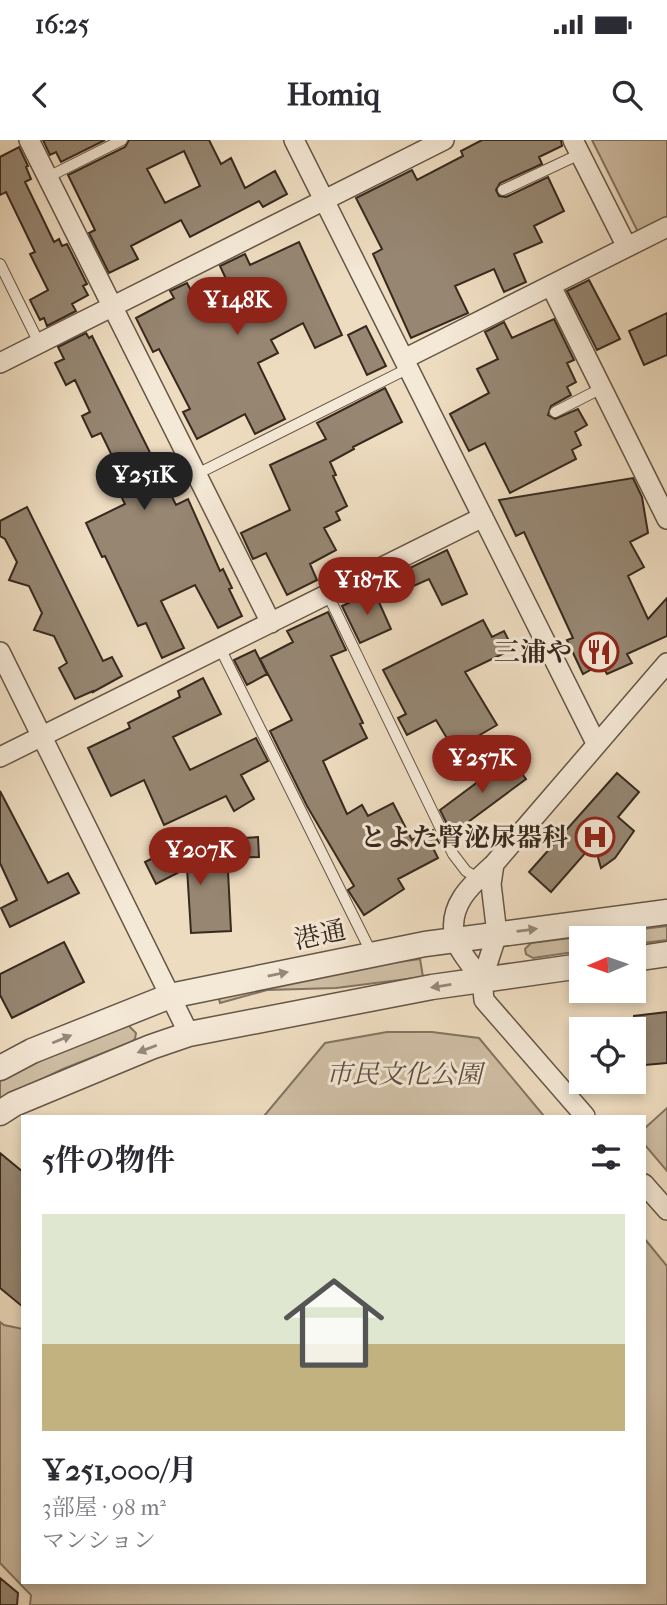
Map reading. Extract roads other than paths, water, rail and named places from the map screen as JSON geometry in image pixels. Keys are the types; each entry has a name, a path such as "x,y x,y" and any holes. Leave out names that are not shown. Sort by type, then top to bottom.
{"street":[{"path":"29,140 271,623"},
{"path":"294,140 596,743"},
{"path":"0,363 444,140"},
{"path":"577,147 627,247"},
{"path":"406,364 667,227"},
{"path":"551,286 667,519"},
{"path":"0,757 483,517"},
{"path":"0,652 190,1034"},
{"path":"482,980 455,940 454,913 465,891 485,881 494,864 667,663"},
{"path":"485,881 497,934 482,980 484,1000 584,1115"},
{"name":"港通","path":"0,1068 32,1051 170,996 455,940 667,912"},
{"path":"646,957 667,954"},
{"path":"0,1113 14,1104 151,1047 190,1034 432,987 569,968"},
{"path":"646,1186 667,1210"}],"lane":[{"path":"48,177 122,140"},
{"path":"503,190 577,147"},
{"path":"0,264 39,343"},
{"path":"197,474 406,364"},
{"path":"555,412 602,388"},
{"path":"328,595 453,854 466,871 485,881"},
{"path":"220,648 372,955"}],"place":[{"name":"三浦や","path":"599,652"},
{"name":"とよた腎泌尿器科","path":"595,837"}],"park label":[{"name":"市民文化公園","path":"404,1074"}]}
